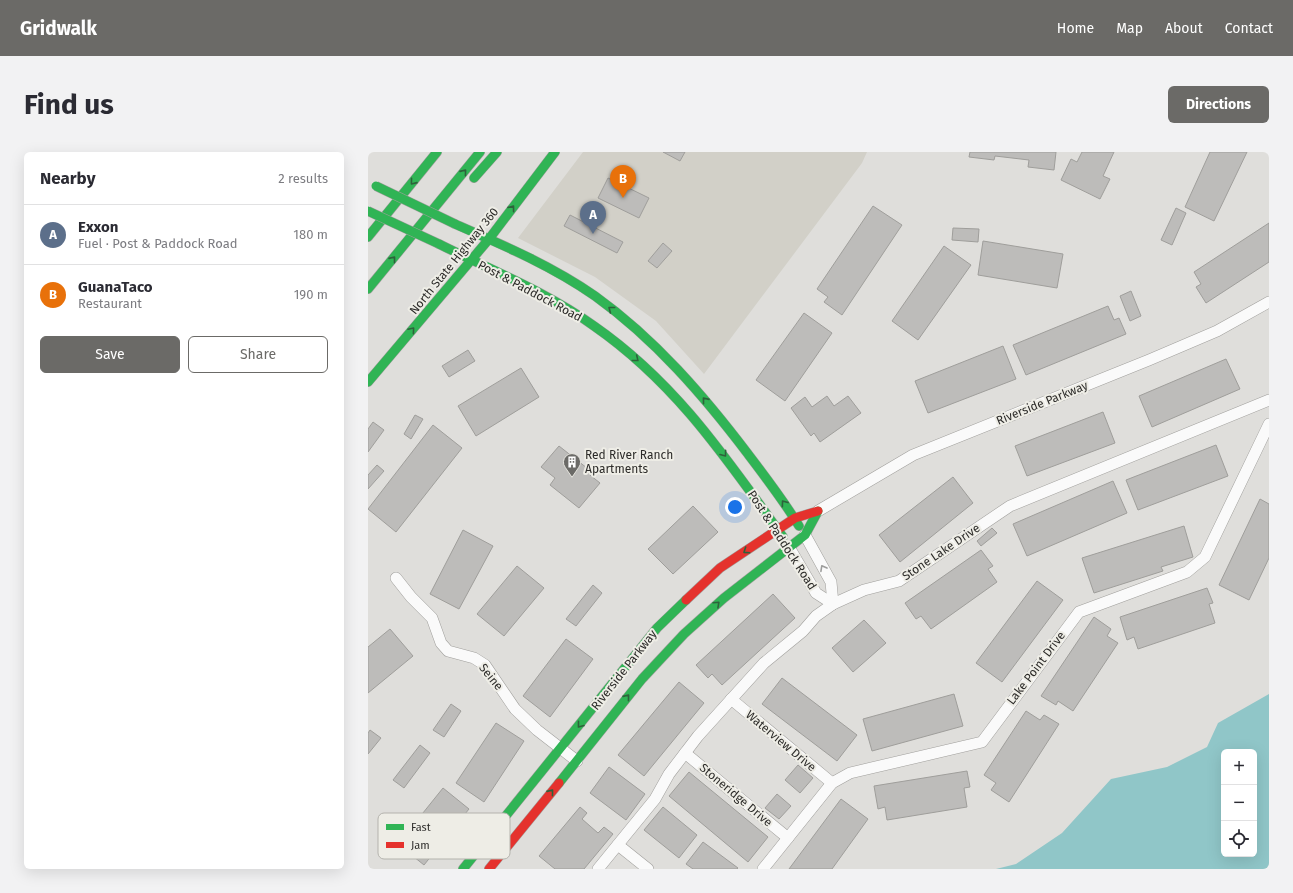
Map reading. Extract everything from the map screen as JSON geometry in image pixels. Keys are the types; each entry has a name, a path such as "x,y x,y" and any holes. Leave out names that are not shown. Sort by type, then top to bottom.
{"main road":[{"path":"368,237 437,152"},
{"path":"368,289 480,152"},
{"path":"448,192 472,179 497,152"},
{"name":"North State Highway 360","path":"368,382 489,239 555,152"},
{"name":"Post & Paddock Road","path":"372,184 548,268 594,296 630,324 656,362 661,380 693,415 721,451 789,546"},
{"name":"Post & Paddock Road","path":"368,211 439,244 570,311 656,362 696,388 733,434 795,518 805,535"},
{"name":"Riverside Parkway","path":"509,813 657,628 720,568 795,518 818,511"},
{"name":"Riverside Parkway","path":"510,843 642,679 684,634 724,598 805,535 818,511"},
{"name":"Riverside Parkway","path":"463,869 471,859"},
{"name":"Riverside Parkway","path":"489,869 497,859"}],"street":[{"name":"Riverside Parkway","path":"818,511 913,455 1217,331 1269,302"},
{"name":"Stone Lake Drive","path":"598,869 655,799 669,774 685,753 731,699 764,664 803,631 816,616 833,604 864,590 899,581 1010,506 1269,400"},
{"name":"Lake Point Drive","path":"763,869 832,783 850,773 982,742 1078,612 1187,572 1205,557 1269,424"},
{"name":"Post & Paddock Road","path":"805,535 831,582 833,604"},
{"name":"Post & Paddock Road","path":"789,546 816,593 833,604"},
{"name":"Seine","path":"396,578 411,597 432,618 441,644 448,651 474,658 485,665 515,709 537,730 577,761"},
{"name":"Waterview Drive","path":"731,699 832,783"},
{"name":"Stoneridge Drive","path":"685,753 788,838"},
{"path":"618,845 648,869"}],"shaded area":[{"path":"583,152 867,152 862,163 704,374 656,321 595,277 518,238"}],"water":[{"path":"1269,694 1269,869 996,869 1016,864 1062,833 1111,779 1167,767 1207,747 1218,723"}],"building":[{"path":"663,152 685,152 680,161"},
{"path":"970,152 1056,152 1054,170 1028,167 1029,160 995,156 994,160 969,157"},
{"path":"1082,152 1114,152 1103,176 1110,179 1100,199 1061,180 1071,159 1077,162"},
{"path":"1210,152 1247,152 1214,221 1185,207"},
{"path":"608,178 649,198 639,218 598,198"},
{"path":"873,206 902,225 842,315 824,302 828,297 817,289"},
{"path":"1176,208 1186,213 1172,245 1161,240"},
{"path":"570,215 623,242 617,253 564,226"},
{"path":"1269,223 1269,262 1206,303 1196,287 1201,284 1194,272"},
{"path":"953,228 979,229 978,242 952,240"},
{"path":"983,241 1063,254 1057,288 978,275"},
{"path":"663,243 672,251 657,268 648,261"},
{"path":"944,246 971,265 918,340 892,321"},
{"path":"1131,291 1141,316 1130,321 1120,296"},
{"path":"1108,306 1114,320 1119,318 1126,334 1026,375 1013,345"},
{"path":"804,313 832,333 785,401 756,380"},
{"path":"1003,346 1016,379 928,413 915,381"},
{"path":"468,350 475,361 449,377 442,366"},
{"path":"1226,359 1240,389 1152,427 1139,396"},
{"path":"521,368 539,397 476,436 458,406"},
{"path":"827,396 834,406 848,396 861,413 820,442 814,433 811,436 791,408 805,397 812,407"},
{"path":"1103,412 1115,443 1027,476 1015,446"},
{"path":"415,415 423,419 411,439 404,434"},
{"path":"373,422 384,430 368,452 368,429"},
{"path":"433,425 462,448 396,532 368,509"},
{"path":"1216,445 1228,476 1138,510 1126,480"},
{"name":"Red River Ranch Apartments","path":"559,446 592,472 590,475 600,483 579,508 550,485 555,478 541,467"},
{"path":"377,465 384,471 368,489 368,475"},
{"path":"953,477 973,503 900,562 879,535"},
{"path":"1113,481 1127,513 1027,556 1013,524"},
{"path":"1260,499 1269,504 1269,558 1249,600 1219,585"},
{"path":"693,506 718,532 673,574 648,549"},
{"path":"1184,526 1193,557 1161,567 1163,571 1094,593 1082,558"},
{"path":"992,528 997,533 981,546 977,541"},
{"path":"463,530 493,546 459,609 430,594"},
{"path":"981,550 993,566 988,569 997,582 931,629 921,616 916,619 905,603"},
{"path":"517,566 544,588 504,636 477,614"},
{"path":"1037,581 1063,600 1002,682 976,663"},
{"path":"593,585 602,593 576,626 566,619"},
{"path":"1207,588 1213,603 1209,604 1215,623 1138,649 1134,637 1127,640 1120,617"},
{"path":"773,594 795,618 722,685 712,674 708,678 696,665"},
{"path":"1094,617 1111,629 1107,636 1118,643 1073,711 1058,701 1056,705 1041,696"},
{"path":"864,620 886,643 853,672 832,648"},
{"path":"390,629 413,656 368,693 368,647"},
{"path":"566,639 593,659 550,717 523,696"},
{"path":"782,678 857,735 837,761 762,704"},
{"path":"679,682 704,703 644,776 618,755"},
{"path":"954,694 963,726 872,751 863,719"},
{"path":"451,704 461,711 444,737 433,730"},
{"path":"1026,711 1040,720 1044,715 1059,724 1009,802 991,790 996,783 984,775"},
{"path":"496,723 524,741 484,802 456,783"},
{"path":"370,730 381,738 368,754 368,733"},
{"path":"420,745 430,753 404,788 393,780"},
{"path":"798,765 813,778 800,793 785,780"},
{"path":"609,767 645,794 626,820 590,793"},
{"path":"967,771 970,787 964,788 967,807 887,820 885,807 878,809 874,786"},
{"path":"689,772 768,837 748,862 669,796"},
{"path":"443,788 469,809 466,813 423,813"},
{"path":"777,794 791,806 779,819 765,808"},
{"path":"841,799 868,819 832,869 789,869"},
{"path":"580,807 587,813 582,819 598,833 604,827 613,834 584,869 555,869 539,856"},
{"path":"663,807 697,835 679,858 644,830"},
{"path":"703,842 738,868 693,869 686,864"},
{"path":"417,859 429,859 424,865"}],"traffic: fast":[{"path":"368,237 437,152"},
{"path":"368,289 480,152"},
{"path":"474,178 497,152"},
{"path":"368,382 489,239 555,152"},
{"path":"376,186 455,224"},
{"path":"368,211 439,244"},
{"path":"455,224 509,248 562,275 595,296 638,331 678,369 714,411 768,481 799,526"},
{"path":"439,244 557,302 594,326 623,348 650,372 698,423 783,537"},
{"path":"559,783 642,679 684,634 724,598 805,535 818,511"},
{"path":"508,813 657,628 686,600"},
{"path":"463,869 471,859"}],"traffic: jam":[{"path":"686,600 720,568 795,518 818,511"},
{"path":"510,843 559,783"},
{"path":"489,869 497,859"}],"place":[{"name":"GuanaTaco","path":"623,198"},
{"name":"Exxon","path":"593,234"},
{"name":"Red River Ranch Apartments","path":"572,477"}]}
